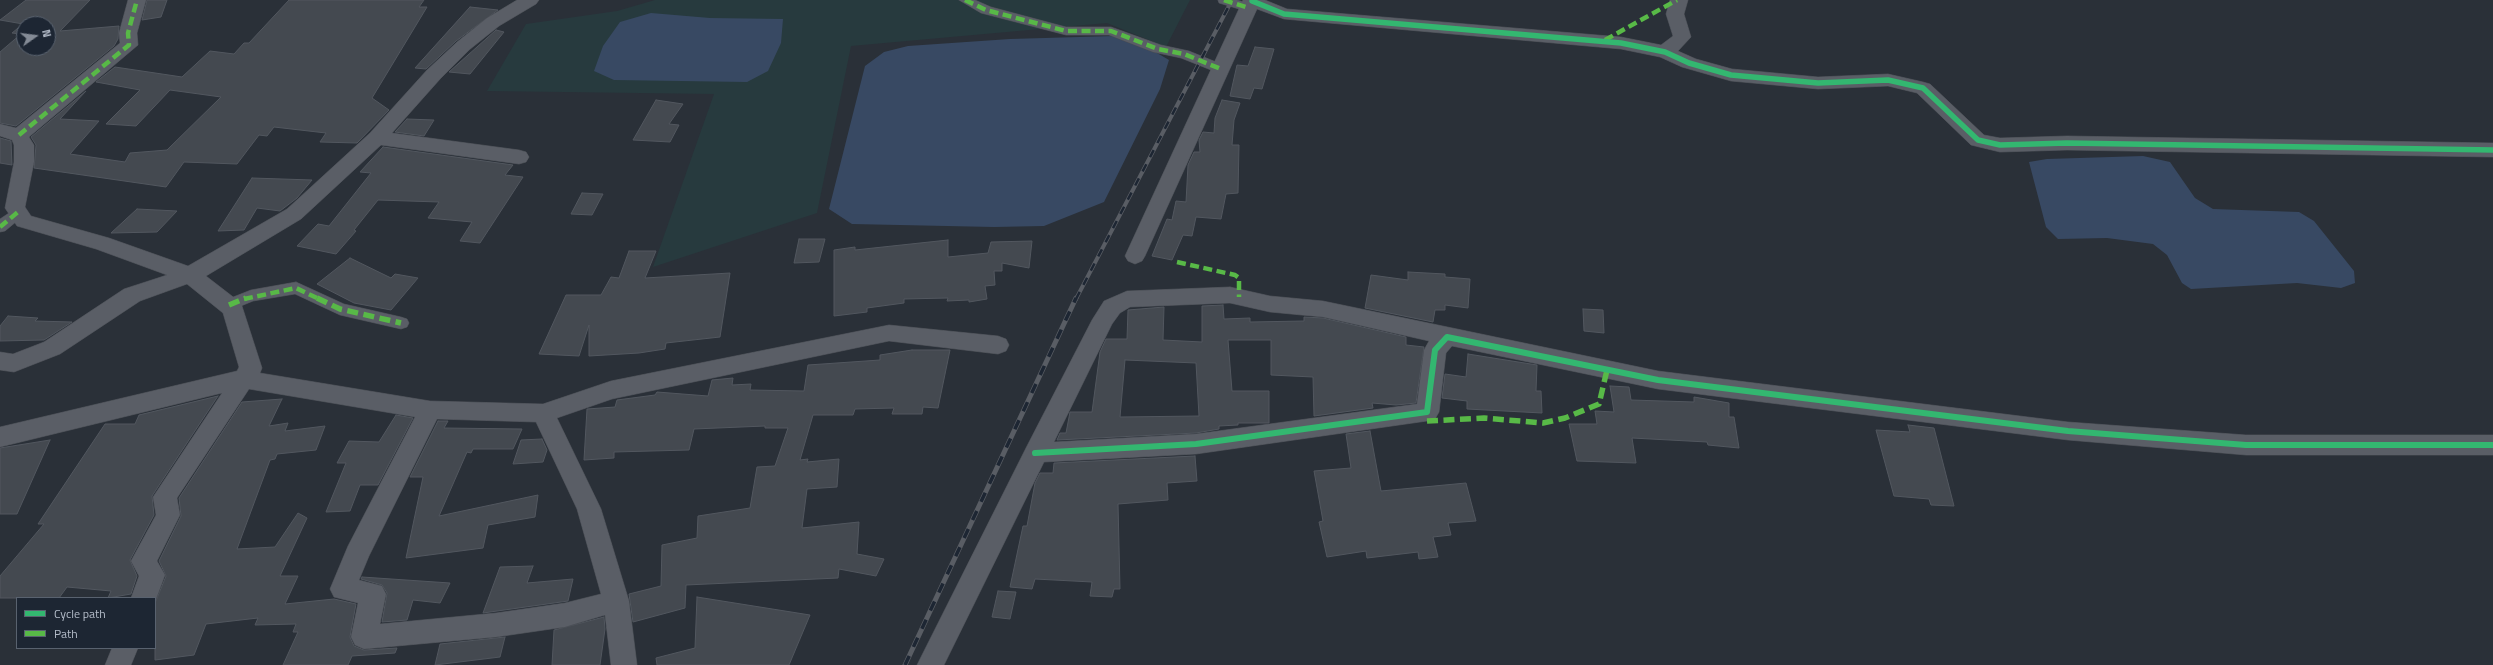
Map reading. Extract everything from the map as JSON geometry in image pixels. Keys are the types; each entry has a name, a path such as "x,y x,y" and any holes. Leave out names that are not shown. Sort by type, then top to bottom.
{"street":[{"path":"19,135 129,45 128,33 137,0"},
{"path":"0,361 14,363 52,348 132,294 190,275 260,236 294,214 377,138 434,74 463,46 493,22 530,0"},
{"path":"965,0 986,10 1066,31 1111,31 1158,49 1184,54 1220,69"},
{"path":"1224,0 1251,3 1284,14 1344,18 1439,29 1603,41 1665,52 1689,63 1731,75 1818,83 1888,80 1923,88 1978,140 2000,145 2067,143 2493,150"},
{"path":"1665,52 1682,37 1675,14 1679,0"},
{"path":"1135,256 1251,3"},
{"path":"0,130 19,135 24,145 24,162 17,190 15,208 24,221 102,243 190,275 233,309 251,368 242,379 165,497 168,515 144,561 152,575 144,597"},
{"path":"377,138 519,157"},
{"path":"0,227 18,212"},
{"path":"229,305 251,296 296,288 340,309 401,323"},
{"path":"930,665 1103,320 1112,307 1127,298 1230,295 1270,304 1323,310 1658,380 2068,431 2246,445 2493,445"},
{"path":"0,437 242,379 430,410 543,413 611,390 889,333 998,346"},
{"path":"1035,453 1196,444 1427,412 1435,350 1447,337"},
{"path":"430,410 357,554 343,589 373,594 364,637 496,626 565,615 616,601"},
{"path":"543,413 589,509 616,601 624,665"},
{"path":"118,665 125,649"}],"green space":[{"path":"655,0 1190,0 1166,47 1107,23 851,46 817,213 653,267 714,94 487,91 526,24 617,11"}],"water":[{"path":"651,13 710,18 783,19 781,43 768,71 747,82 614,80 594,71 603,46 620,22"},
{"path":"1114,36 1140,43 1169,60 1160,89 1104,202 1044,226 994,227 852,224 829,209 865,66 884,52 908,46 1010,39"},
{"path":"2143,156 2170,162 2195,198 2213,209 2299,212 2314,221 2354,271 2355,283 2341,288 2297,283 2191,289 2182,283 2167,255 2153,244 2107,238 2058,239 2046,227 2029,162 2047,159"}],"building":[{"path":"26,0 90,0 60,31 119,26 118,39 114,46 16,126 0,123 0,52 16,38 16,56 56,56 56,16 16,16 16,23 0,20"},
{"path":"147,0 167,0 161,17 142,20"},
{"path":"289,0 424,0 419,7 427,7 372,98 389,110 357,143 320,142 326,133 274,127 267,136 259,135 237,164 184,162 166,187 34,168 36,145 31,137 86,91 60,119 99,121 70,154 125,162 130,153 167,150 221,97 170,90 136,126 106,124 140,90 96,82 115,67 182,77 210,51 234,54 244,43 249,43"},
{"path":"470,7 498,10 456,41 426,69 415,68"},
{"path":"496,30 504,32 470,74 449,72"},
{"path":"1255,47 1274,49 1262,89 1254,88 1250,99 1230,96 1237,65 1248,66"},
{"path":"656,100 683,104 669,124 679,125 670,142 633,140"},
{"path":"1222,100 1240,103 1234,120 1232,145 1239,145 1238,193 1226,194 1221,219 1196,217 1192,236 1183,235 1172,260 1152,256 1167,219 1172,220 1176,201 1186,202 1188,165 1194,152 1200,152 1199,140 1203,132 1214,133 1215,118"},
{"path":"407,119 434,120 424,136 395,132"},
{"path":"0,138 11,141 12,165 0,163"},
{"path":"383,147 513,165 505,175 523,177 480,243 460,241 472,222 428,218 439,202 378,200 354,230 356,231 336,254 297,246 318,224 329,226 371,173 360,172"},
{"path":"252,178 312,180 297,198 280,211 257,208 244,230 218,231"},
{"path":"582,193 603,194 592,215 571,214"},
{"path":"137,209 177,211 157,232 111,233"},
{"path":"799,239 825,239 819,262 794,263"},
{"path":"948,240 948,257 988,253 991,242 1032,241 1029,268 1002,263 1002,271 994,271 995,285 985,286 987,299 969,302 969,300 947,301 948,298 904,299 904,303 867,308 867,312 834,316 834,250 855,247 855,250"},
{"path":"629,251 656,251 645,278 730,273 720,337 666,343 665,349 639,353 589,356 589,325 579,356 539,354 566,295 601,295 611,277 619,278"},
{"path":"350,258 391,278 395,274 418,278 391,310 354,303 317,284"},
{"path":"1408,272 1445,274 1445,277 1470,279 1468,308 1445,305 1445,310 1435,310 1433,322 1365,308 1371,275 1408,280"},
{"path":"1223,305 1224,319 1250,318 1250,322 1304,321 1304,317 1323,318 1406,337 1406,345 1424,347 1416,403 1396,405 1372,403 1373,408 1314,416 1313,377 1271,375 1271,340 1228,340 1232,391 1269,391 1269,423 1238,423 1238,425 1219,426 1219,429 1196,433 1057,440 1060,433 1066,433 1070,412 1092,412 1100,352 1106,339 1127,339 1128,310 1164,307 1163,340 1202,342 1202,306","holes":["1125,360 1196,363 1199,416 1120,417"]},
{"path":"1583,309 1603,310 1604,333 1584,331"},
{"path":"8,316 38,318 35,321 72,322 44,340 0,341 0,326"},
{"path":"912,350 950,350 938,408 923,407 922,414 892,414 894,408 855,409 853,415 813,415 800,460 808,459 807,462 839,459 837,487 807,489 802,528 859,522 857,554 884,559 876,576 839,569 838,578 686,585 685,608 633,622 629,594 661,586 662,545 697,538 698,516 750,508 757,467 775,466 788,428 765,428 765,426 694,429 689,450 614,452 614,458 584,460 587,409 615,407 617,400 655,395 657,392 708,396 712,380 733,378 732,385 751,384 750,390 804,391 808,365 880,360 880,355"},
{"path":"1468,354 1537,365 1536,391 1541,391 1542,413 1467,409 1467,401 1442,398 1445,374 1466,377"},
{"path":"1610,386 1629,387 1631,400 1694,402 1694,397 1729,403 1729,417 1734,417 1739,448 1708,445 1707,442 1632,438 1636,463 1577,461 1569,424 1597,424 1595,411 1614,412"},
{"path":"218,396 152,496 154,515 130,560 137,576 131,594 108,597 111,591 67,587 60,597 0,598 0,576 44,524 38,524 105,424 135,424 139,415"},
{"path":"282,399 269,426 288,423 285,431 325,426 316,450 277,454 275,459 270,460 237,549 275,547 298,513 307,518 280,576 298,576 285,604 334,599 356,604 350,637 354,646 364,650 397,648 395,653 352,656 348,665 283,665 298,632 293,632 296,624 255,625 258,618 206,624 194,655 155,660 156,601 166,576 159,561 181,516 179,498 242,402"},
{"path":"396,415 413,418 378,485 360,485 350,511 326,512 346,463 337,463 349,441 379,442"},
{"path":"438,421 448,421 444,428 522,429 513,449 473,449 471,453 467,452 439,516 538,495 535,517 488,525 483,548 406,558 423,477 410,477"},
{"path":"1908,425 1934,428 1954,506 1931,505 1929,499 1894,496 1876,430 1910,432"},
{"path":"1370,431 1381,491 1466,483 1476,521 1448,523 1451,535 1433,537 1438,557 1419,559 1418,552 1367,558 1366,551 1327,557 1319,522 1323,521 1314,471 1351,468 1346,434"},
{"path":"542,439 547,450 543,462 513,464 521,440"},
{"path":"50,440 17,514 0,514 0,448"},
{"path":"1195,456 1197,481 1167,483 1168,500 1118,504 1120,589 1114,589 1112,597 1090,596 1092,582 1035,579 1032,589 1010,587 1023,526 1027,526 1035,483 1040,473 1053,473 1054,463"},
{"path":"533,566 527,583 573,579 568,601 483,613 500,567"},
{"path":"362,577 450,583 440,603 413,600 407,620 382,622 387,593 382,585 361,579"},
{"path":"998,591 1016,592 1010,619 992,617"},
{"path":"697,597 810,615 789,665 657,665 656,658 695,648"},
{"path":"604,617 605,629 600,665 552,665 554,630"},
{"path":"505,637 500,657 435,665 440,644"}],"railway":[{"path":"1076,299 1232,0"},
{"path":"905,665 1076,298"}],"marked path":[{"path":"19,135 129,45 128,33 137,0"},
{"path":"965,0 986,10 1066,31 1111,31 1158,49 1184,54 1221,69"},
{"path":"1224,0 1249,8"},
{"path":"1605,40 1677,0"},
{"path":"0,227 18,212"},
{"path":"1177,262 1235,275 1239,278 1239,297"},
{"path":"229,305 251,296 296,288 340,309 401,323"},
{"path":"1427,421 1484,418 1543,423 1565,418 1599,404 1607,370"}],"cycle path":[{"path":"1252,1 1284,14 1621,43 1665,52 1689,63 1731,75 1818,83 1888,80 1923,88 1978,140 2000,145 2067,143 2493,150"},
{"path":"1035,453 1196,444 1427,412 1435,350 1447,337 1658,380 2068,431 2246,445 2493,445"}]}
